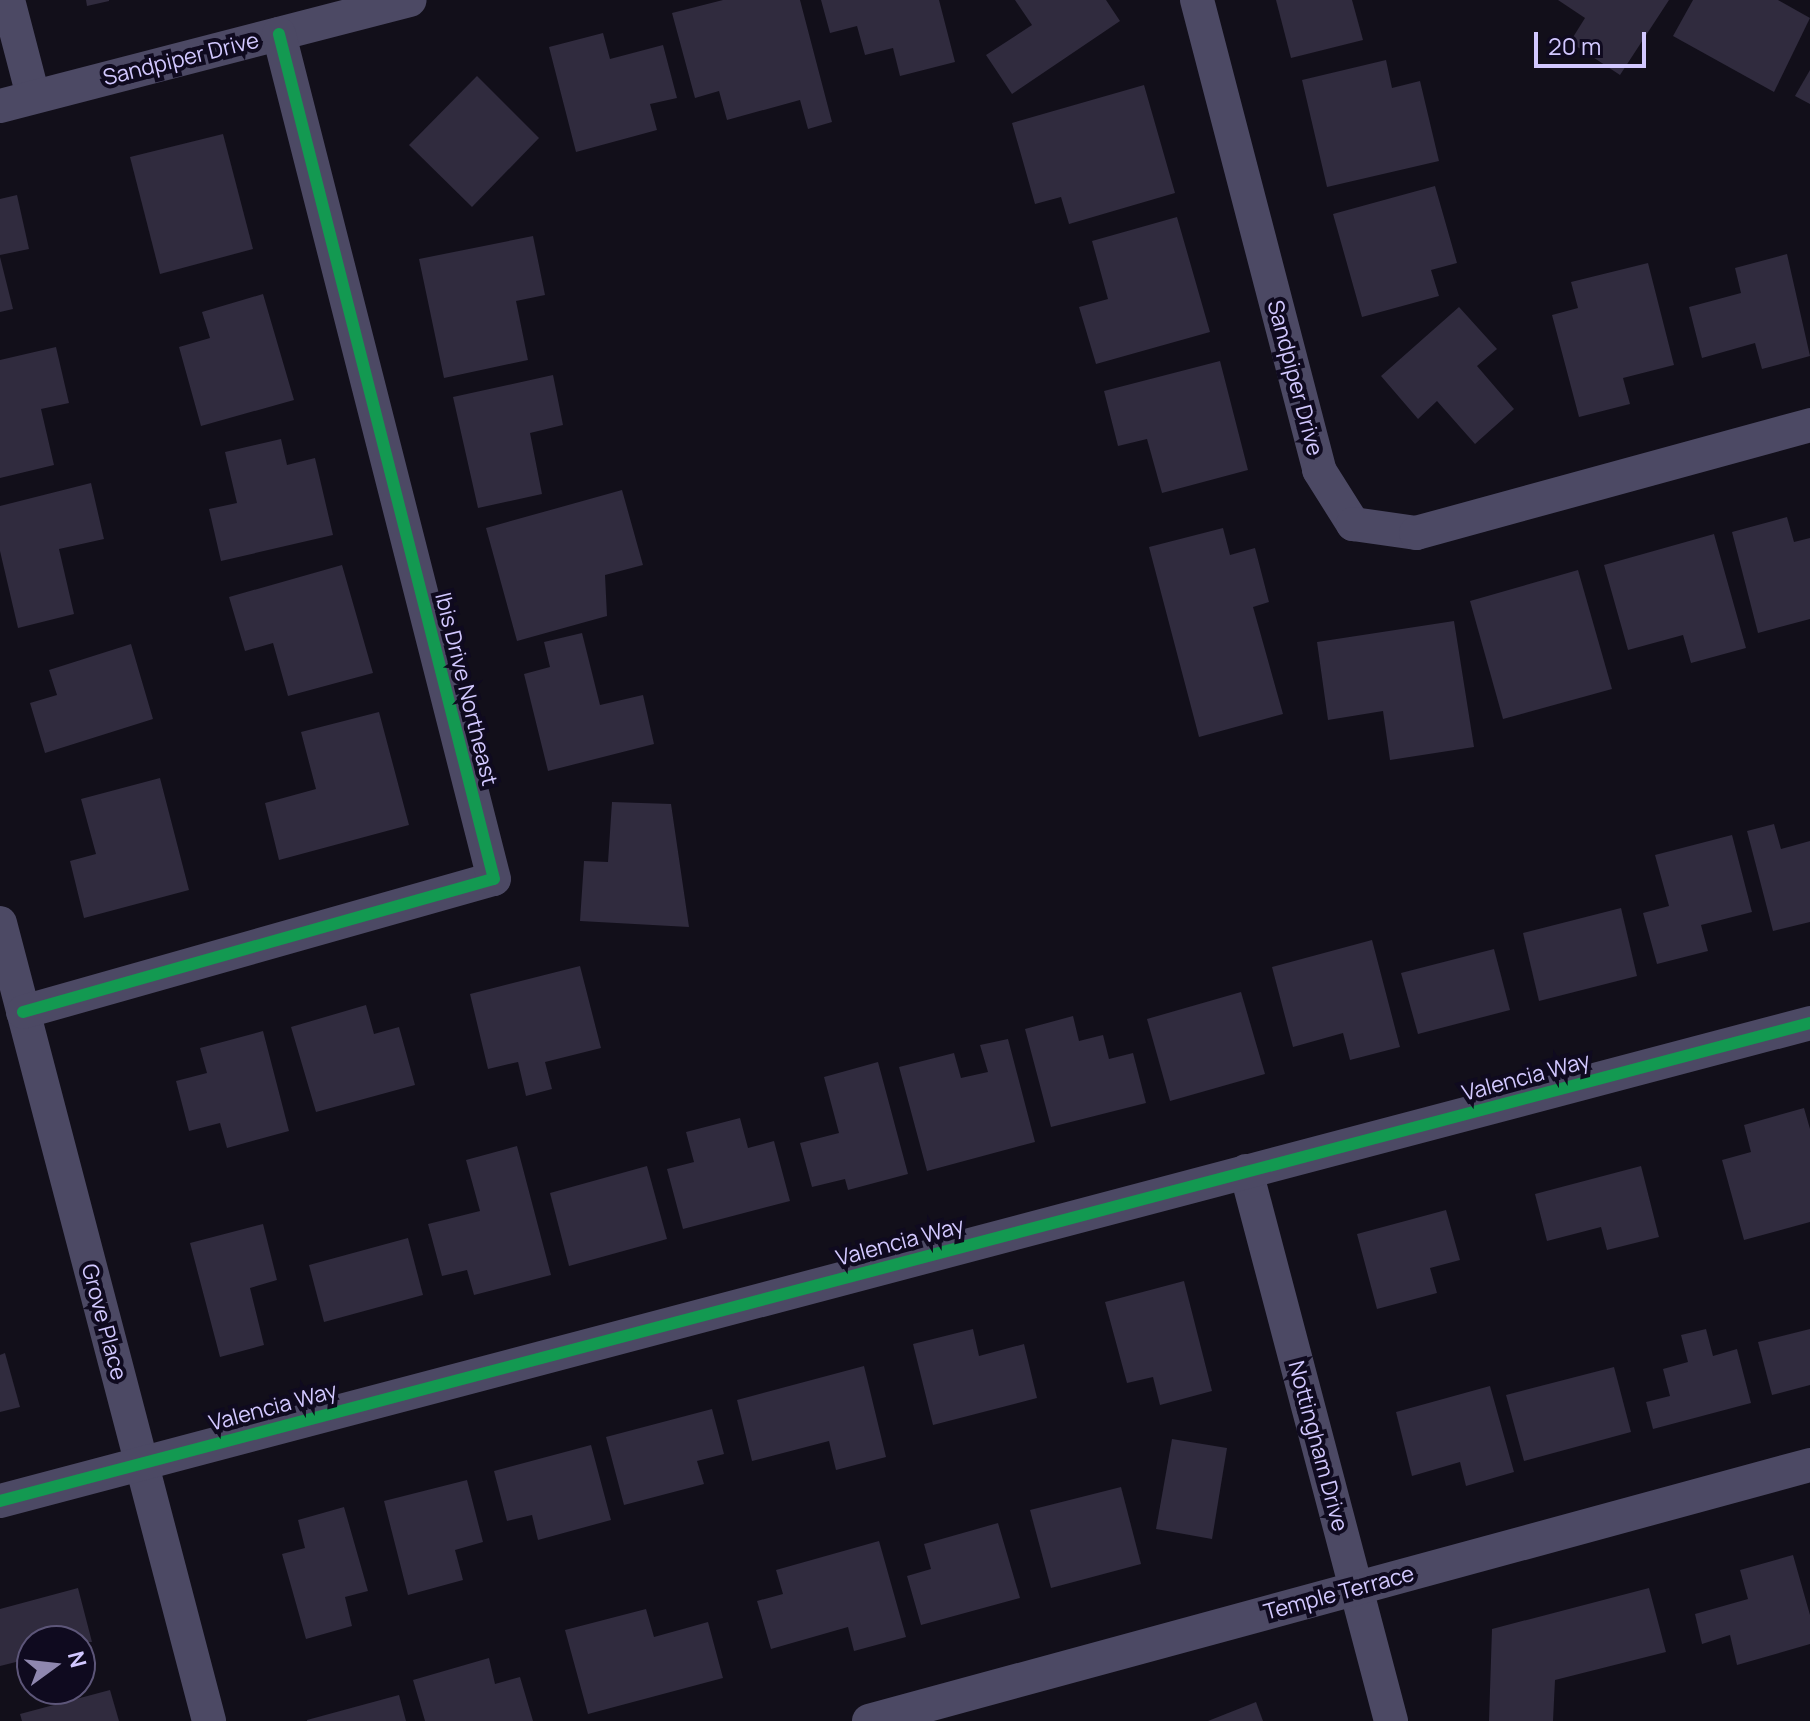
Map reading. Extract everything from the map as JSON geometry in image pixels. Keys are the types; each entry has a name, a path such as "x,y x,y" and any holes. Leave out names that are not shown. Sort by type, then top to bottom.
{"street":[{"path":"8,0 33,96"},
{"name":"Sandpiper Drive","path":"0,106 409,0"},
{"name":"Sandpiper Drive","path":"1197,0 1319,470 1353,524 1416,533 1810,425"},
{"name":"Ibis Drive Northeast","path":"23,1012 494,879 279,34"},
{"name":"Grove Place","path":"0,923 209,1721"},
{"name":"Valencia Way","path":"0,1501 1810,1023"},
{"name":"Nottingham Drive","path":"1246,1171 1391,1721"},
{"name":"Temple Terrace","path":"869,1721 1810,1465"}],"building":[{"path":"86,0 109,0 109,1 87,6"},
{"path":"723,0 800,0 832,122 808,129 800,100 727,120 719,91 695,98 672,13"},
{"path":"821,0 939,0 955,62 900,76 893,48 865,55 857,26 830,33"},
{"path":"1015,0 1106,0 1120,21 1012,94 986,55 1032,25"},
{"path":"1276,0 1352,0 1363,40 1291,58"},
{"path":"1558,0 1669,0 1620,75 1570,42 1585,18"},
{"path":"1693,0 1778,0 1810,18 1774,92 1673,36"},
{"path":"603,33 610,59 663,45 677,98 650,104 657,130 576,152 549,47"},
{"path":"1386,60 1392,88 1420,81 1439,161 1327,187 1302,80"},
{"path":"1810,70 1810,104 1795,96"},
{"path":"477,76 539,138 472,207 409,145"},
{"path":"1144,85 1175,193 1069,224 1061,197 1035,204 1012,123"},
{"path":"223,134 253,249 160,274 130,157"},
{"path":"1435,186 1457,263 1431,270 1439,296 1362,317 1333,214"},
{"path":"17,195 29,249 0,255 0,199"},
{"path":"1177,217 1210,332 1096,364 1079,307 1108,299 1092,241"},
{"path":"533,236 545,295 516,301 528,360 444,378 419,259"},
{"path":"1787,254 1810,356 1762,369 1755,343 1702,358 1689,307 1741,293 1735,268"},
{"path":"0,257 13,309 0,312"},
{"path":"1648,263 1674,365 1623,378 1630,404 1579,417 1552,315 1578,308 1571,282"},
{"path":"263,294 294,400 201,426 179,347 210,338 202,312"},
{"path":"1459,307 1497,349 1477,366 1514,409 1475,444 1437,401 1418,419 1381,376"},
{"path":"56,347 69,403 41,409 54,465 0,478 0,360"},
{"path":"1220,361 1248,470 1162,493 1147,439 1118,446 1104,391"},
{"path":"553,375 563,425 530,433 542,494 478,508 453,397"},
{"path":"281,439 287,465 315,458 333,535 221,561 209,509 237,503 225,452"},
{"path":"91,483 104,539 59,549 74,614 18,628 0,551 0,506"},
{"path":"622,490 643,565 605,575 607,616 517,641 486,528"},
{"path":"1787,517 1794,542 1810,538 1810,619 1758,633 1732,532"},
{"path":"1223,528 1230,555 1255,548 1269,602 1253,607 1283,714 1199,737 1149,547"},
{"path":"1714,534 1746,648 1691,663 1683,635 1628,650 1604,565"},
{"path":"342,565 373,673 288,696 273,643 245,651 229,597"},
{"path":"1578,570 1612,689 1503,719 1470,601"},
{"path":"1454,621 1474,747 1390,760 1383,711 1328,720 1317,642"},
{"path":"582,633 600,705 643,695 654,744 548,771 524,674 550,667 544,642"},
{"path":"131,644 153,719 45,753 30,703 57,695 49,670"},
{"path":"379,712 409,825 279,860 265,803 316,789 301,732"},
{"path":"160,778 189,890 84,918 70,861 96,854 81,799"},
{"path":"612,802 671,804 689,927 580,921 584,861 608,862"},
{"path":"1774,824 1781,849 1810,841 1810,922 1773,931 1747,831"},
{"path":"1732,835 1752,912 1701,925 1708,951 1657,964 1643,913 1669,906 1655,855"},
{"path":"1621,908 1637,976 1539,1001 1523,933"},
{"path":"1372,940 1400,1047 1350,1060 1343,1033 1293,1047 1272,967"},
{"path":"1494,949 1510,1010 1418,1034 1401,973"},
{"path":"580,966 601,1048 545,1062 552,1089 526,1096 518,1062 488,1069 470,994"},
{"path":"1241,992 1265,1074 1170,1101 1147,1019"},
{"path":"366,1005 374,1034 399,1027 415,1085 316,1112 291,1027"},
{"path":"1073,1016 1079,1041 1103,1035 1109,1059 1133,1053 1146,1103 1051,1127 1025,1029"},
{"path":"263,1031 289,1131 227,1148 220,1123 189,1131 176,1081 207,1073 200,1048"},
{"path":"1008,1039 1035,1142 927,1171 899,1067 954,1053 961,1078 988,1072 980,1045"},
{"path":"878,1062 908,1174 848,1190 845,1179 812,1187 800,1143 839,1133 824,1077"},
{"path":"1804,1108 1810,1129 1810,1222 1744,1240 1722,1160 1751,1152 1744,1125"},
{"path":"740,1118 748,1148 774,1141 790,1201 683,1229 667,1169 694,1162 686,1132"},
{"path":"517,1146 551,1275 474,1295 467,1270 442,1276 428,1224 480,1211 466,1160"},
{"path":"647,1166 667,1239 569,1266 550,1193"},
{"path":"1641,1166 1659,1237 1607,1250 1601,1227 1547,1241 1535,1194"},
{"path":"1446,1210 1460,1260 1430,1268 1437,1293 1377,1309 1357,1234"},
{"path":"263,1224 277,1280 250,1288 264,1345 220,1357 190,1243"},
{"path":"408,1238 423,1295 324,1322 309,1265"},
{"path":"1184,1281 1212,1391 1160,1405 1153,1377 1127,1383 1105,1302"},
{"path":"973,1329 979,1356 1024,1344 1037,1398 933,1425 913,1344"},
{"path":"1706,1329 1713,1356 1737,1349 1751,1403 1653,1429 1646,1402 1670,1396 1663,1369 1688,1362 1681,1335"},
{"path":"1810,1329 1810,1385 1772,1395 1758,1342"},
{"path":"5,1353 20,1407 0,1412 0,1355"},
{"path":"864,1366 886,1457 836,1470 829,1441 752,1461 737,1400"},
{"path":"1614,1367 1631,1432 1524,1461 1506,1395"},
{"path":"1490,1386 1514,1472 1466,1486 1460,1462 1412,1476 1396,1412"},
{"path":"712,1409 724,1454 697,1461 704,1484 624,1505 606,1437"},
{"path":"1172,1439 1227,1448 1212,1539 1156,1529"},
{"path":"591,1445 611,1520 538,1540 532,1515 507,1521 494,1471"},
{"path":"467,1480 483,1542 455,1550 463,1580 408,1595 384,1501"},
{"path":"1121,1487 1141,1564 1051,1588 1030,1510"},
{"path":"344,1507 368,1591 345,1597 352,1626 306,1639 282,1554 305,1548 298,1520"},
{"path":"998,1523 1020,1598 921,1625 907,1576 931,1569 924,1544"},
{"path":"879,1541 906,1637 854,1651 848,1627 771,1649 757,1601 783,1594 776,1570"},
{"path":"1793,1555 1810,1615 1810,1644 1737,1665 1730,1635 1702,1644 1695,1614 1748,1599 1740,1570"},
{"path":"78,1588 88,1625 16,1625 16,1662 0,1666 0,1609"},
{"path":"1649,1588 1666,1652 1555,1680 1553,1721 1489,1721 1492,1629"},
{"path":"646,1609 654,1637 708,1622 723,1678 588,1714 565,1630"},
{"path":"489,1658 495,1684 520,1677 533,1721 425,1721 413,1680"},
{"path":"110,1690 119,1721 22,1721 20,1714 54,1705 96,1705 96,1694"},
{"path":"399,1695 406,1721 307,1721 307,1720"},
{"path":"1256,1702 1263,1721 1208,1721"}],"cycle path":[{"path":"23,1012 494,879 279,34"},
{"path":"0,1501 1810,1023"}]}
